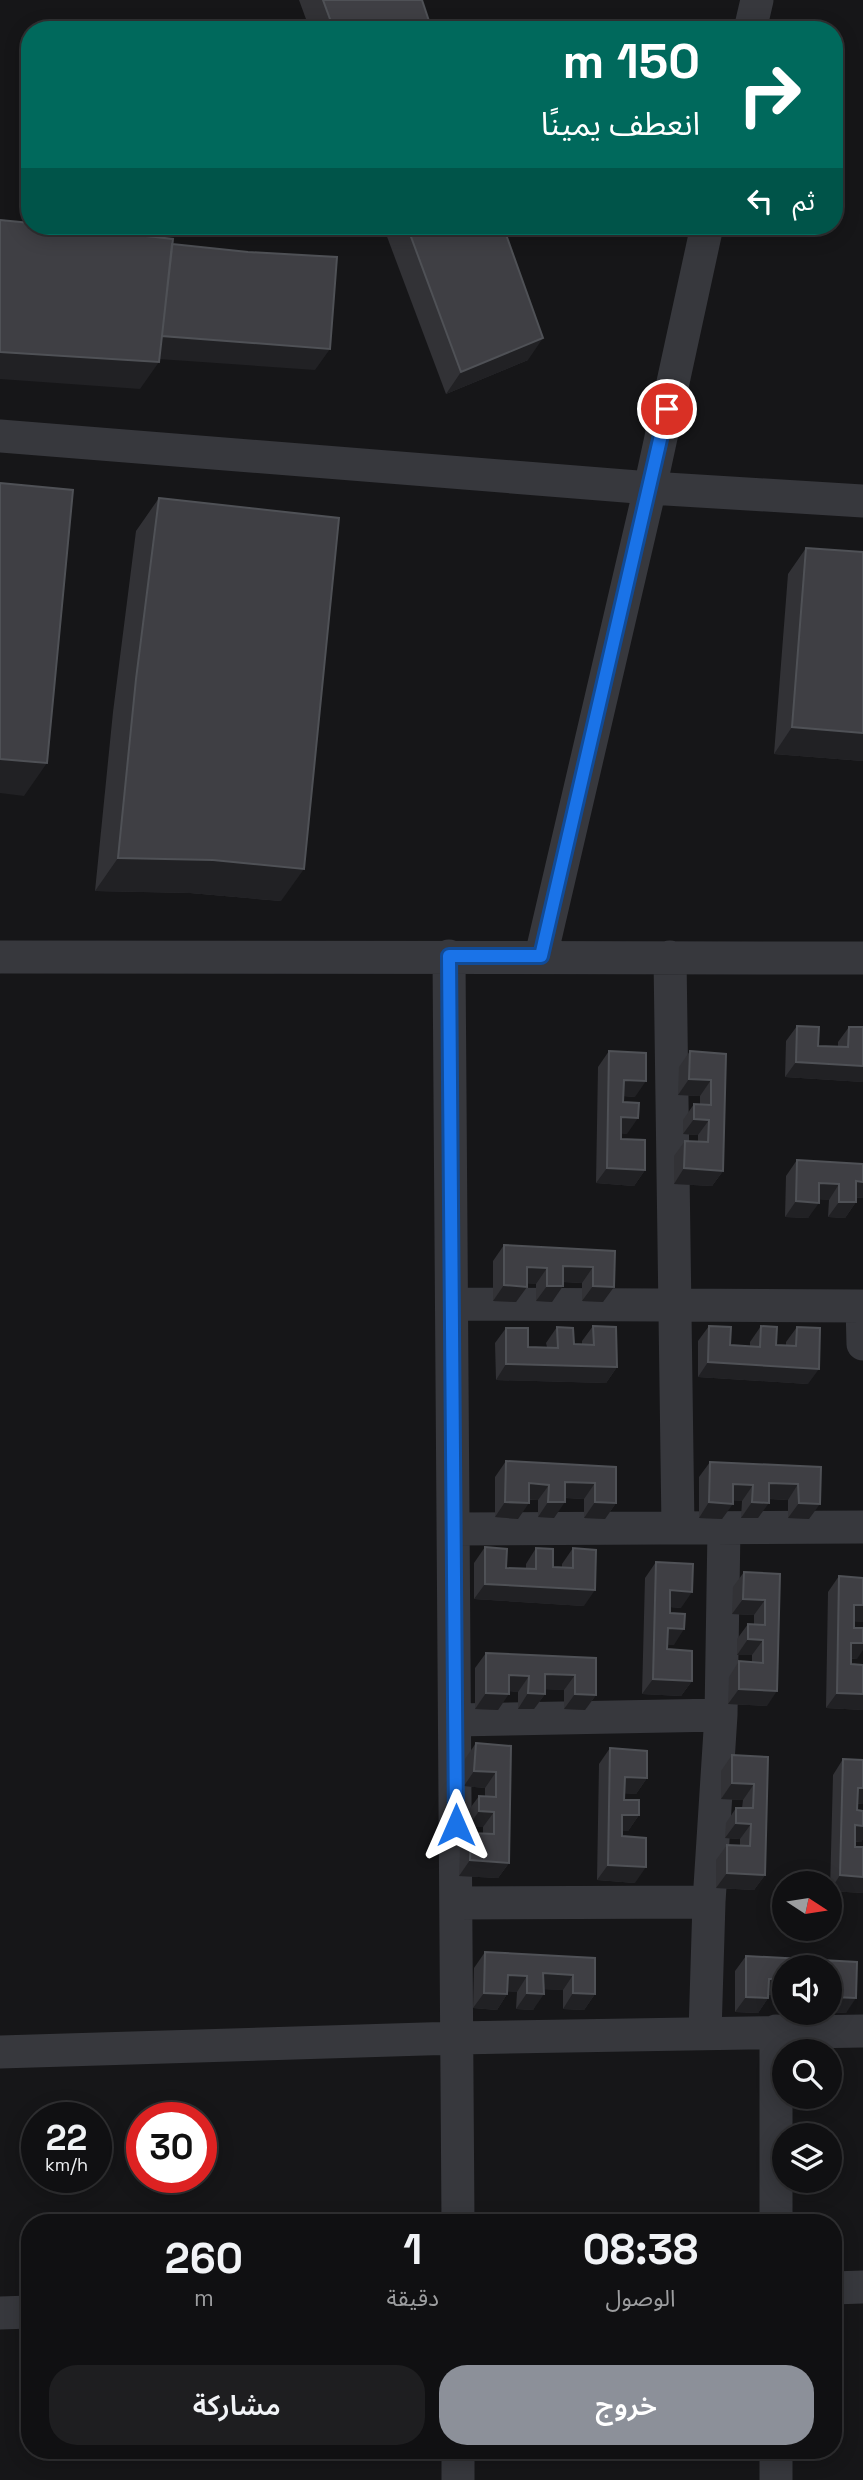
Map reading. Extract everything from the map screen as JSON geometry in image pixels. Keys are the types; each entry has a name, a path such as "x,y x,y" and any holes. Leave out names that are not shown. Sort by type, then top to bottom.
{"street":[{"path":"752,21 757,0"},
{"path":"541,956 650,488 705,235"},
{"path":"0,436 650,488 863,501"},
{"path":"449,956 458,2214"},
{"path":"0,957 863,958"},
{"path":"670,957 678,1528"},
{"path":"452,1304 863,1306 863,1344"},
{"path":"453,1529 863,1527"},
{"path":"705,2033 709,1902 721,1715 724,1528"},
{"path":"455,1720 721,1715"},
{"path":"456,1903 709,1902"},
{"path":"0,2052 457,2038 863,2031"},
{"path":"776,2032 776,2214"},
{"path":"842,2288 863,2287"},
{"path":"0,2312 21,2312"},
{"path":"458,2459 458,2480"},
{"path":"776,2459 776,2480"}],"building":[{"path":"323,0 422,0 429,21 331,21"},
{"path":"0,220 21,222 21,235 137,235 173,239 159,362 0,352"},
{"path":"410,235 506,235 543,338 461,372"},
{"path":"172,244 337,257 330,349 162,336"},
{"path":"0,483 73,490 47,763 0,759"},
{"path":"159,498 339,518 304,869 213,860 118,858 136,679"},
{"path":"806,548 863,552 863,733 792,727"},
{"path":"797,1026 819,1027 818,1046 848,1047 849,1027 863,1027 863,1066 796,1062"},
{"path":"609,1051 646,1053 646,1081 624,1080 623,1102 639,1103 638,1118 621,1117 621,1139 645,1140 645,1170 607,1168"},
{"path":"690,1051 726,1054 723,1171 684,1168 685,1141 708,1142 709,1120 694,1119 694,1104 711,1105 711,1080 689,1079"},
{"path":"797,1160 863,1164 863,1182 856,1181 856,1202 839,1202 839,1184 819,1183 819,1203 796,1201"},
{"path":"504,1245 615,1251 614,1287 593,1286 593,1267 563,1266 563,1286 547,1286 547,1268 527,1267 527,1287 504,1285"},
{"path":"593,1326 616,1327 617,1367 506,1364 506,1328 528,1328 528,1347 558,1348 557,1327 573,1328 574,1344 594,1345"},
{"path":"709,1326 731,1327 730,1345 760,1347 761,1326 777,1327 776,1345 796,1346 797,1327 820,1328 819,1369 708,1362"},
{"path":"506,1461 616,1467 616,1503 595,1502 595,1483 565,1482 565,1502 548,1502 549,1485 529,1483 529,1503 505,1502"},
{"path":"710,1462 821,1467 820,1504 799,1503 798,1484 769,1483 769,1503 752,1502 753,1485 733,1484 733,1504 709,1502"},
{"path":"485,1547 507,1549 506,1568 536,1569 536,1548 553,1549 553,1567 573,1568 573,1548 596,1550 595,1590 485,1584"},
{"path":"656,1562 693,1564 692,1592 670,1590 670,1613 685,1614 684,1629 668,1628 667,1649 692,1651 692,1681 653,1679"},
{"path":"744,1572 780,1574 777,1691 739,1689 739,1661 763,1663 763,1640 748,1639 748,1624 765,1625 765,1600 743,1599"},
{"path":"839,1576 863,1578 863,1605 854,1605 854,1628 863,1628 863,1643 851,1643 851,1664 863,1665 863,1694 837,1693"},
{"path":"486,1653 596,1658 596,1695 575,1694 575,1675 545,1674 545,1694 528,1693 529,1676 509,1675 509,1694 486,1693"},
{"path":"476,1743 511,1746 509,1863 470,1860 471,1833 494,1834 494,1812 479,1811 479,1796 496,1797 496,1772 474,1771"},
{"path":"610,1748 647,1751 647,1778 625,1777 624,1800 639,1800 639,1815 622,1815 622,1836 646,1838 646,1867 608,1865"},
{"path":"732,1755 768,1757 765,1875 727,1873 727,1845 750,1846 751,1824 736,1823 736,1808 753,1808 754,1784 732,1783"},
{"path":"843,1759 863,1760 863,1788 858,1788 857,1810 863,1811 863,1826 855,1825 855,1847 863,1847 863,1877 842,1875"},
{"path":"485,1952 595,1958 595,1994 573,1993 573,1975 543,1973 544,1994 527,1993 527,1976 508,1975 507,1994 484,1993"},
{"path":"746,1956 772,1957 772,1979 769,1979 768,1998 746,1997"},
{"path":"842,1961 857,1962 856,1998 842,1997"}],"route":[{"path":"456,1825 449,956 541,956 667,409"}]}
